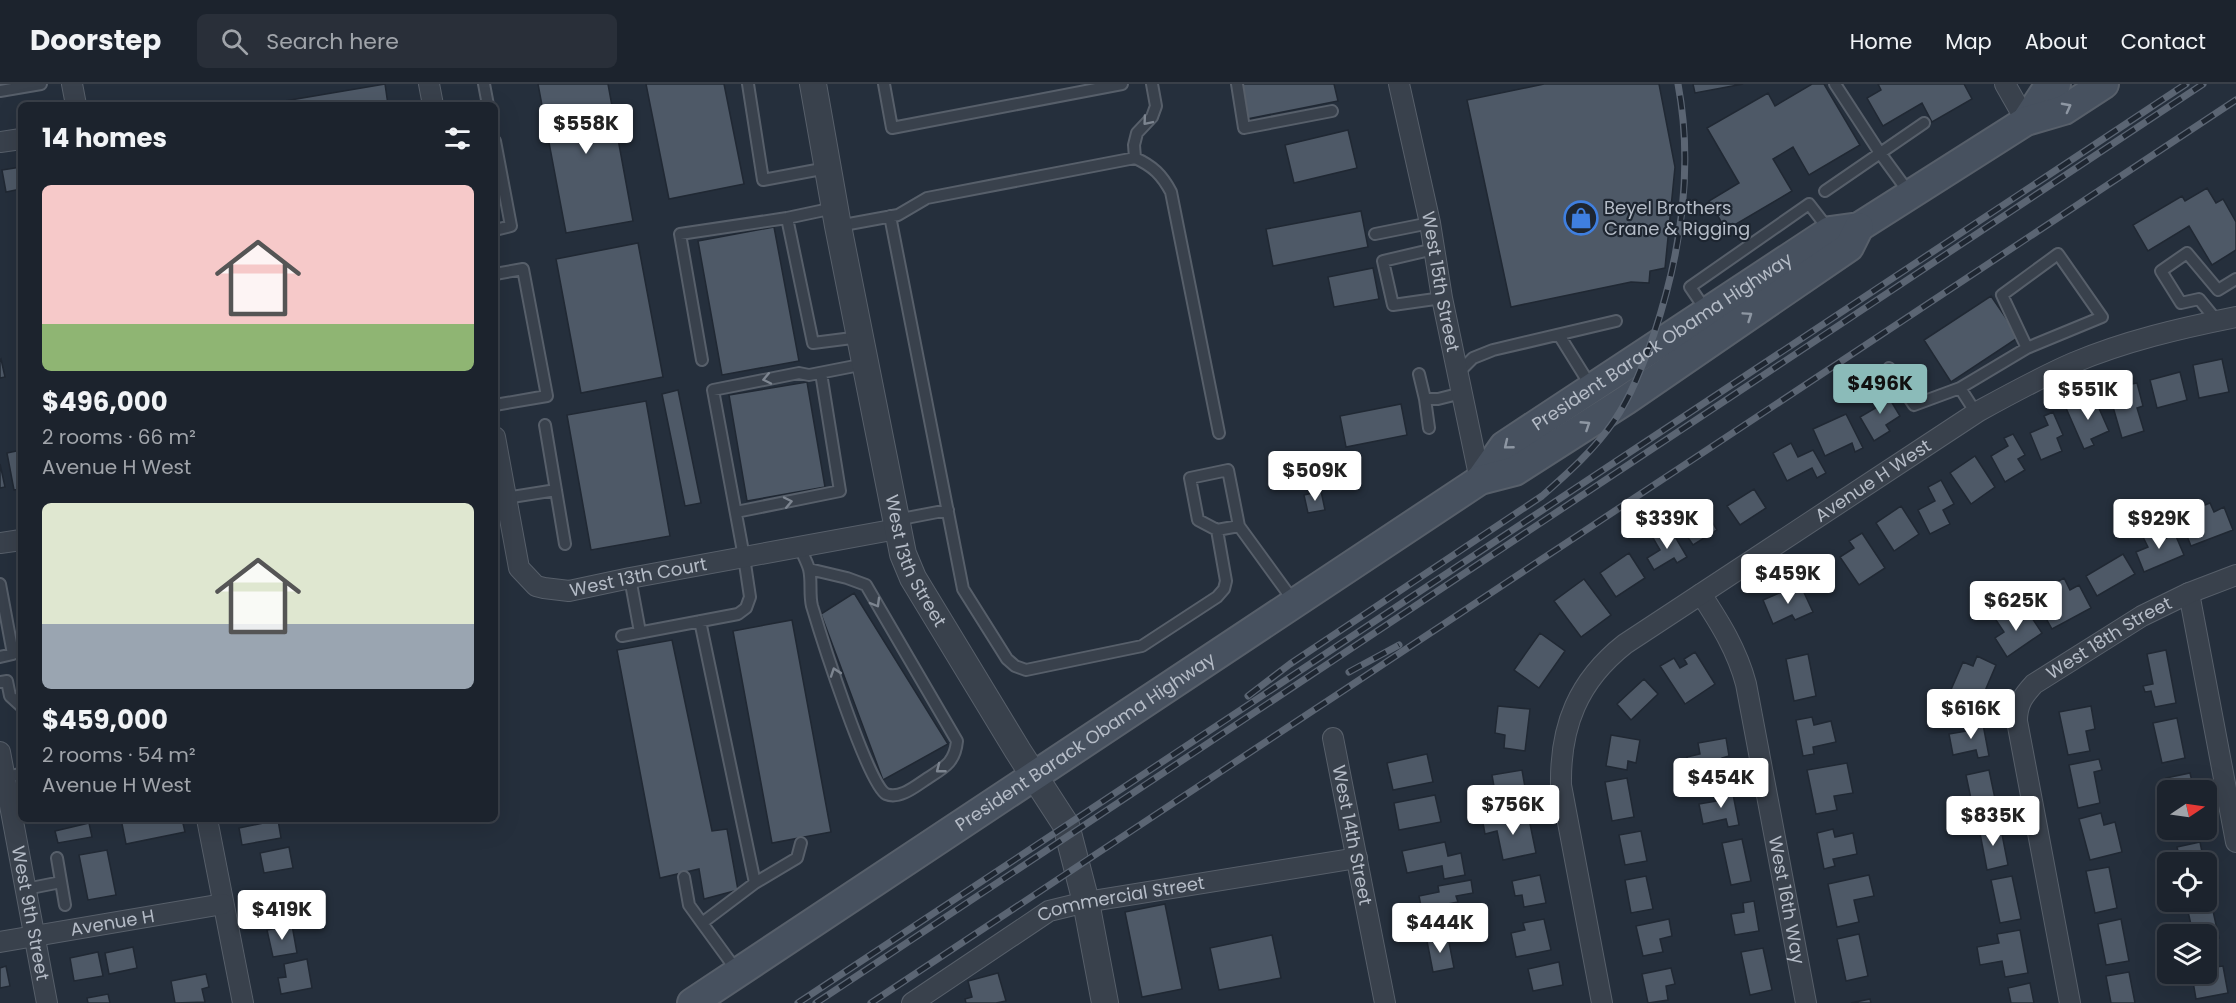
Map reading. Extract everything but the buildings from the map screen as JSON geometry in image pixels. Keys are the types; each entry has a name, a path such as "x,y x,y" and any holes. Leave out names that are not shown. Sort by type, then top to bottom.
{"main road":[{"name":"President Barack Obama Highway","path":"2026,121 2044,92 2056,84"},
{"name":"President Barack Obama Highway","path":"692,1003 1479,480 1504,447 1830,231 1859,227 2026,121 2064,110 2104,84"},
{"name":"President Barack Obama Highway","path":"1479,480 1515,471 1626,400 1849,247 1859,227"}],"street":[{"path":"72,84 75,102"},
{"path":"429,84 432,102"},
{"name":"West 13th Street","path":"813,84 836,217 903,554 913,578 1034,777 1066,825 1086,902 1104,1003"},
{"name":"West 15th Street","path":"1399,84 1430,223 1442,298 1479,480"},
{"path":"2006,84 2026,121"},
{"path":"0,142 18,139"},
{"name":"Avenue H West","path":"1602,1003 1561,785 1564,735 1579,697 1598,669 1615,652 1701,594 1976,413 2026,385 2126,344 2177,329 2227,319"},
{"name":"West 13th Court","path":"498,454 519,568 536,586 569,591 800,548 896,525"},
{"path":"0,543 18,540"},
{"name":"West 18th Street","path":"2070,1003 2017,722 2017,709 2021,698 2034,684 2109,634 2190,592 2236,575"},
{"path":"2190,592 2236,842"},
{"name":"West 16th Way","path":"1701,594 1728,636 1739,659 1746,684 1806,1003"},
{"name":"West 14th Street","path":"1333,738 1385,1003"},
{"name":"West 9th Street","path":"0,752 13,775 18,819"},
{"name":"West 9th Street","path":"18,822 26,889 47,1003"},
{"path":"208,822 243,1003"},
{"name":"Commercial Street","path":"912,1003 1049,911 1086,902 1357,858"},
{"name":"Avenue H","path":"0,942 223,904"}],"lane":[{"path":"0,91 41,84"},
{"path":"484,84 487,102"},
{"path":"748,84 763,180 827,168"},
{"path":"884,84 892,128 1122,84"},
{"path":"1135,158 1134,145 1137,133 1152,117 1156,106 1152,84"},
{"path":"1237,84 1244,128 1332,111"},
{"path":"1835,84 1910,194"},
{"path":"1825,191 1924,123"},
{"path":"498,157 511,226 498,229"},
{"path":"702,360 680,234 788,218 898,215 927,198 1135,158 1150,164 1162,176 1171,192 1219,433"},
{"path":"890,216 963,589 1007,659 1015,666 1026,670 1142,646 1217,597 1224,589 1226,581 1217,530"},
{"path":"788,218 813,343 860,337"},
{"path":"1375,234 1430,223"},
{"path":"1434,249 1383,261 1393,304 1442,298"},
{"path":"2218,290 2187,253 2161,271 2181,303 2199,299 2218,290 2236,279"},
{"path":"1889,368 1914,405 1960,388 2027,348 2102,317 2058,254 2002,295 2027,348"},
{"path":"498,273 523,269 547,396 498,404"},
{"path":"2199,299 2227,319"},
{"path":"1458,373 1473,358 1493,350 1616,321"},
{"path":"1559,335 1592,389"},
{"path":"622,636 738,614 746,608 750,597 744,557 713,390 799,373 809,375 865,364"},
{"path":"736,512 840,491 821,373"},
{"path":"1419,374 1429,428"},
{"path":"1960,388 1976,413"},
{"path":"1425,399 1438,399 1462,393"},
{"path":"545,425 565,544"},
{"path":"1239,526 1217,530 1198,520 1190,478 1228,470 1239,526 1295,603"},
{"path":"506,498 556,490"},
{"path":"896,525 948,510"},
{"path":"800,548 809,569 812,604 860,747 879,788 886,794 903,794 944,768 956,754 957,741 866,585 848,578 809,569"},
{"path":"630,578 640,632"},
{"path":"0,584 14,654 0,657"},
{"path":"700,621 754,883"},
{"path":"0,682 7,681 10,696 18,703"},
{"path":"702,923 754,883 797,858 801,843"},
{"path":"57,858 64,906"},
{"path":"684,877 689,905 738,973"},
{"path":"26,889 61,882"}],"railway":[{"path":"1248,696 1290,664 1542,496 1571,470 1614,421 1632,390 1654,334 1678,242 1685,179 1683,116 1678,84"},
{"path":"798,1003 2186,84"},
{"path":"816,1003 2203,84"},
{"path":"871,1003 2236,100"},
{"path":"1349,672 1399,645"}],"place":[{"name":"Beyel Brothers Crane & Rigging","path":"1581,218"}]}
